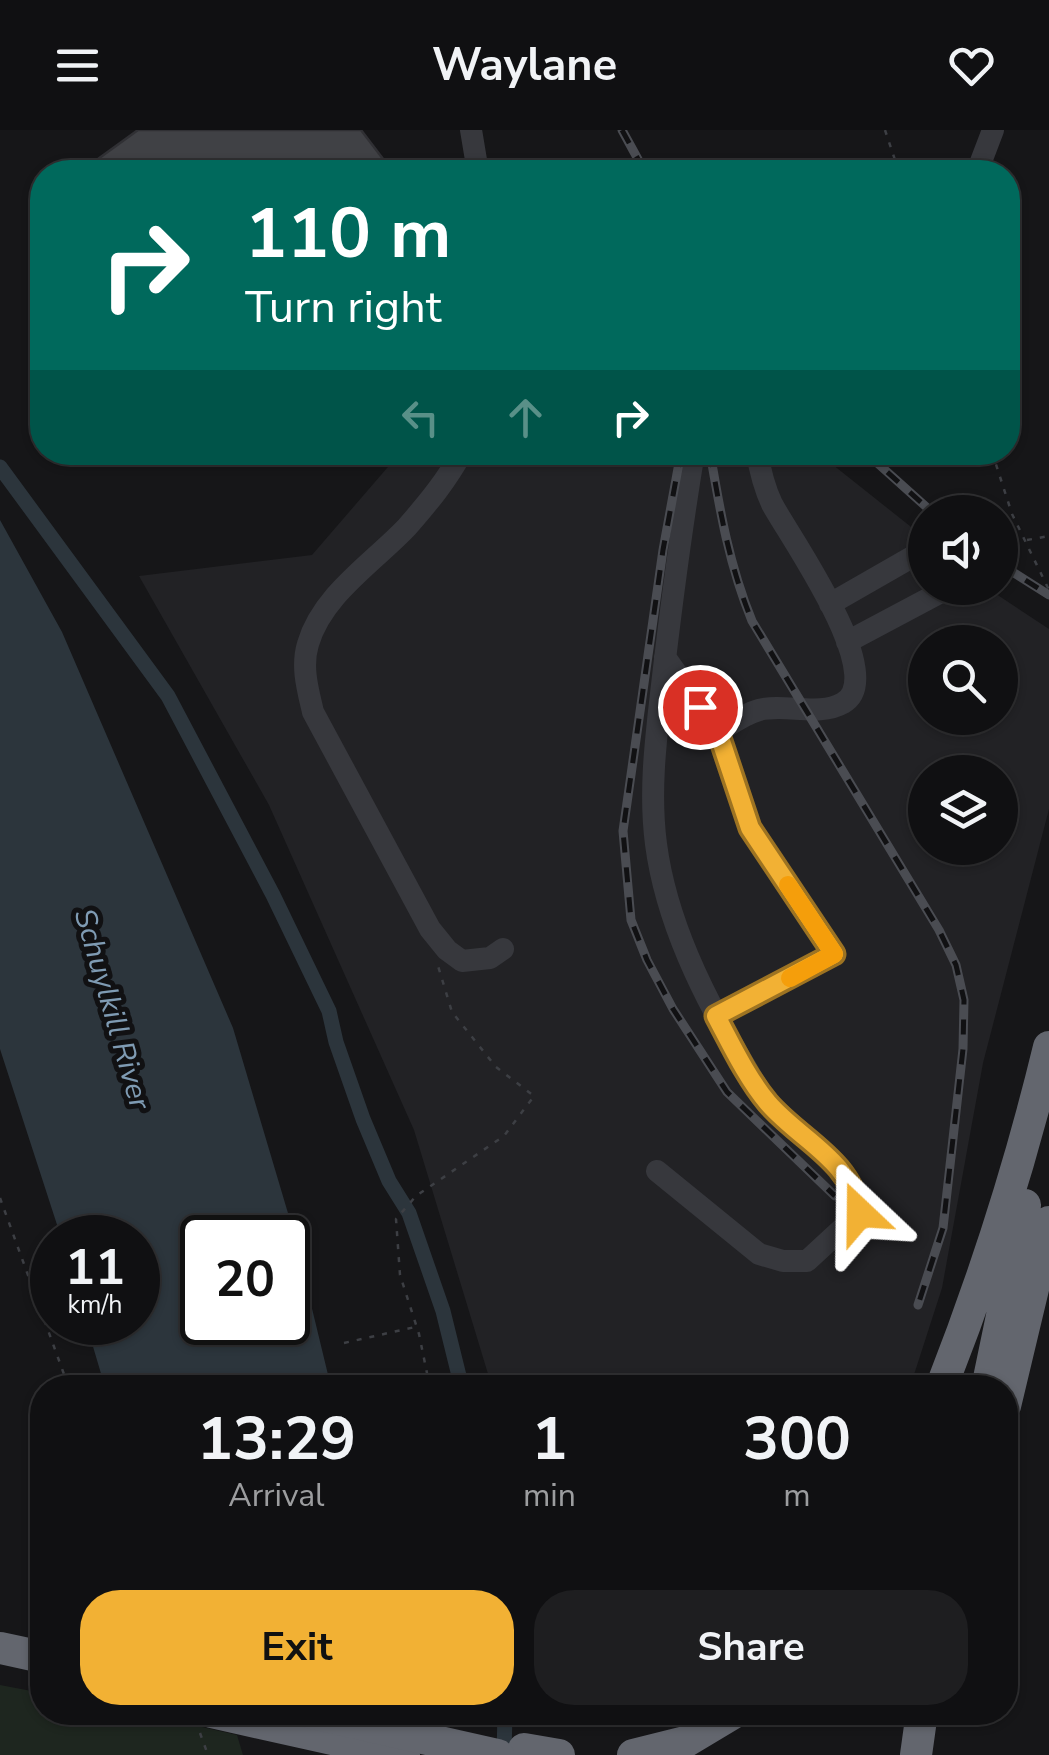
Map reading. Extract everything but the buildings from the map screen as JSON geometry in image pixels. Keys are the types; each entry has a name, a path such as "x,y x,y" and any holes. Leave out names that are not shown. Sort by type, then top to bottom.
{"highway":[{"path":"946,1375 1029,1130 1049,1047"},
{"path":"990,1375 1049,1082"},
{"path":"1012,1375 1049,1222"},
{"path":"0,1648 30,1654"},
{"path":"0,1666 30,1672"},
{"path":"270,1725 404,1755"},
{"path":"365,1725 511,1752 559,1755"},
{"path":"633,1755 685,1742 713,1725"},
{"path":"916,1755 920,1725"},
{"path":"929,1755 932,1725"}],"lane":[{"path":"471,130 476,160"},
{"path":"982,160 993,130"},
{"path":"455,465 445,483 406,528 349,583 320,618 305,656 306,680 313,712 430,929 462,961 490,958 504,949"},
{"path":"657,1171 760,1254 783,1261 806,1261 860,1213 856,1192 841,1168 768,1103 716,1016 665,890 656,847 653,766 674,572 692,465"},
{"path":"718,732 760,710 829,709 846,702 854,692 856,680 845,634 773,505 760,465"},
{"path":"830,604 908,559"},
{"path":"845,634 911,605"},
{"path":"665,657 718,732 750,828 834,954 716,1016"}],"path":[{"path":"886,130 895,160"},
{"path":"996,465 1012,514 1049,590"},
{"path":"1026,540 1049,536"},
{"path":"427,1375 400,1275 396,1219 416,1196 504,1136 534,1096 496,1067 452,1012 437,962"},
{"path":"0,1198 64,1375"},
{"path":"344,1343 416,1326"}],"shaded area":[{"path":"390,465 833,465 908,524 908,605 1013,605 1049,629 1049,809 983,1063 942,1288 914,1375 488,1375 414,1130 269,805 139,576 312,555"},
{"path":"0,1685 30,1691 30,1725 193,1725 237,1735 243,1755 0,1755"}],"water":[{"name":"Schuylkill River","path":"0,520 62,632 233,1028 289,1215 180,1215 180,1345 310,1345 310,1300 328,1375 101,1375 93,1345 160,1345 160,1215 54,1215 0,1049"}],"waterway":[{"path":"0,467 168,696 273,895 329,1011 363,1119 389,1181 409,1213 443,1311 459,1375"},
{"path":"504,1755 505,1725"}],"railway":[{"path":"622,130 638,160"},
{"path":"679,465 623,831 631,920 673,1009 727,1092 835,1196"},
{"path":"712,465 731,558 752,621 939,930 956,965 964,1000 963,1049 943,1228 918,1305"},
{"path":"880,465 913,495"},
{"path":"1018,575 1049,595"}],"slow traffic":[{"path":"788,885 834,954 790,978"}],"route":[{"path":"700,707 718,732 750,828 834,954 716,1016 768,1103 841,1168 856,1192 860,1213"}]}
